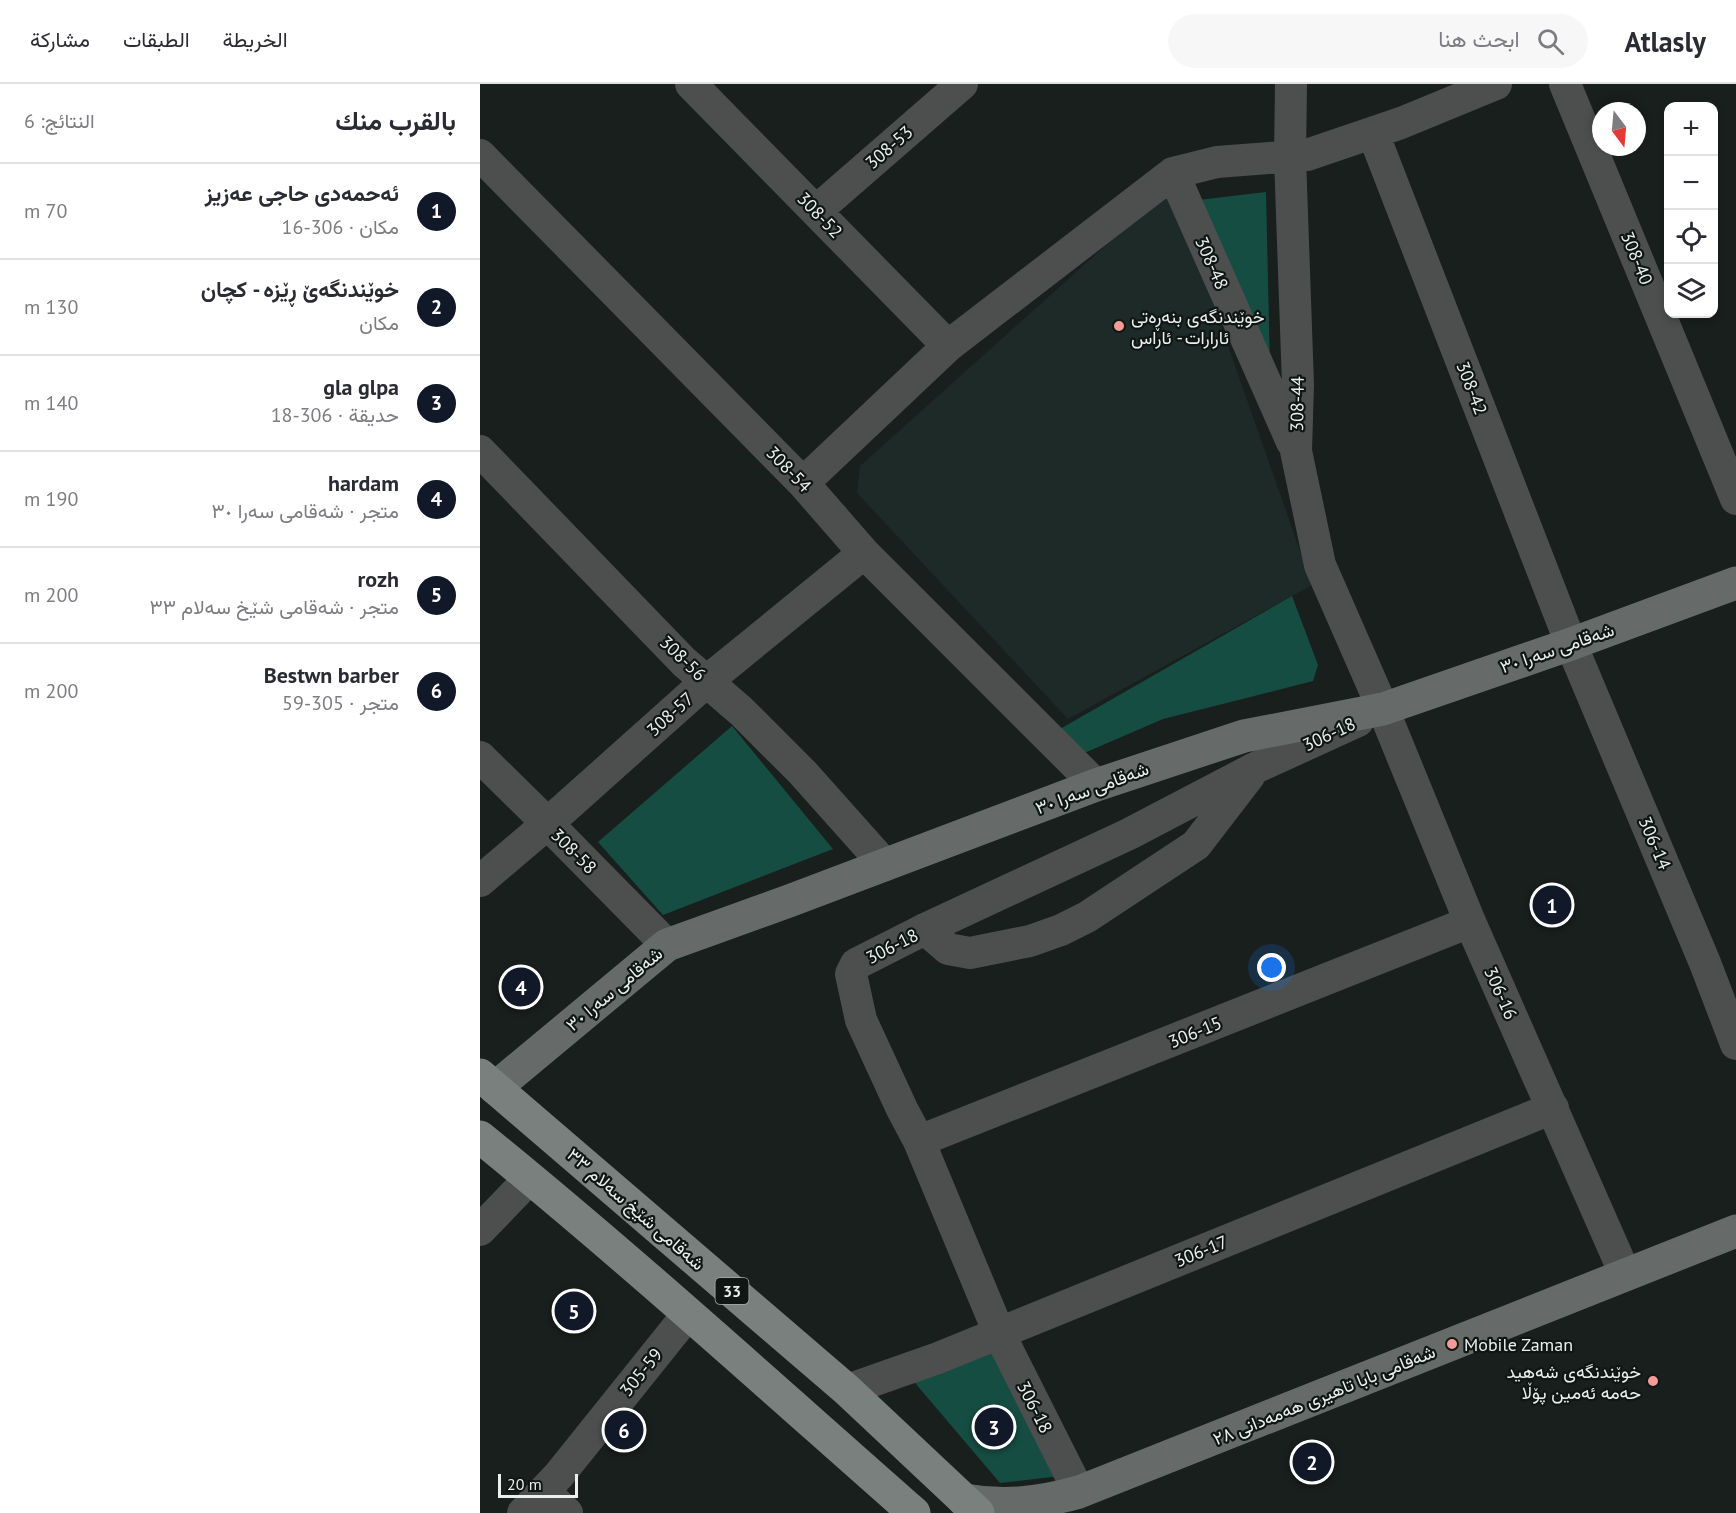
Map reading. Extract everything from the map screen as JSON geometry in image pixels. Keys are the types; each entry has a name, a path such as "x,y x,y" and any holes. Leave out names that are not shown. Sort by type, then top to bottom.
{"main road":[{"name":"شەقامی شێخ سەلام ٣٣","path":"488,1082 847,1390 971,1507"},
{"name":"33","path":"480,1137 688,1314 914,1513"},
{"path":"782,1396 791,1396 807,1389 816,1373 817,1364"},
{"path":"840,1448 839,1438 846,1422 853,1416 871,1413"}],"street":[{"name":"308-52","path":"691,84 948,346"},
{"name":"308-53","path":"816,211 962,84"},
{"name":"308-44","path":"1291,84 1290,157 1298,385 1296,451 1320,565 1383,709"},
{"path":"803,483 948,346 1173,172 1217,162 1307,155 1373,133 1496,84"},
{"name":"308-40","path":"1565,84 1736,499"},
{"name":"308-42","path":"1373,133 1571,644"},
{"name":"308-54","path":"480,155 803,483 864,553 1096,785"},
{"name":"308-48","path":"1173,172 1296,451"},
{"name":"308-56","path":"480,451 684,662 741,711 803,773 885,865"},
{"name":"308-57","path":"480,881 707,681 864,553"},
{"name":"شەقامی سەرا ٣٠","path":"488,1082 667,945 1096,785 1244,736 1383,709 1571,644 1736,583"},
{"name":"306-14","path":"1571,644 1705,963 1736,1044"},
{"name":"306-18","path":"1072,1503 919,1142 861,1020 851,974 856,964 925,929 1129,834 1255,768 1383,709"},
{"name":"306-16","path":"1383,709 1470,922 1625,1274"},
{"name":"308-58","path":"480,757 667,945"},
{"path":"925,929 948,949 970,953 1030,940 1061,930 1087,917 1196,845 1255,768"},
{"name":"306-15","path":"919,1142 1470,922"},
{"name":"306-17","path":"847,1390 938,1358 1553,1108"},
{"path":"480,1230 530,1178"},
{"name":"شەقامی بابا تاهیری هەمەدانی ٢٨","path":"971,1507 983,1503 1072,1503 1625,1274 1736,1231"},
{"name":"305-59","path":"533,1502 566,1466 688,1314"},
{"path":"533,1502 567,1513"}],"shaded area":[{"name":"خوێندنگەی بنەڕەتی ئارارات - ئاراس","path":"1172,186 1312,585 1068,719 857,493 860,466"}],"green space":[{"path":"1266,192 1270,369 1190,201"},
{"path":"1292,596 1318,665 1313,681 1163,719 1075,757 1053,733"},
{"path":"732,726 833,849 663,915 598,842"},
{"path":"994,1342 1060,1476 1000,1483 910,1377"}],"place":[{"name":"خوێندنگەی بنەڕەتی ئارارات - ئاراس","path":"1119,326"},
{"name":"ئەحمەدی حاجی عەزیز","path":"1552,905"},
{"name":"hardam","path":"521,987"},
{"name":"rozh","path":"574,1311"},
{"name":"Mobile Zaman","path":"1452,1344"},
{"name":"خوێندنگەی شەهید حەمە ئەمین پۆڵا","path":"1653,1381"},
{"name":"gla glpa","path":"994,1427"},
{"name":"Bestwn barber","path":"624,1430"},
{"name":"خوێندنگەێ ڕێزە - کچان","path":"1312,1462"}]}
